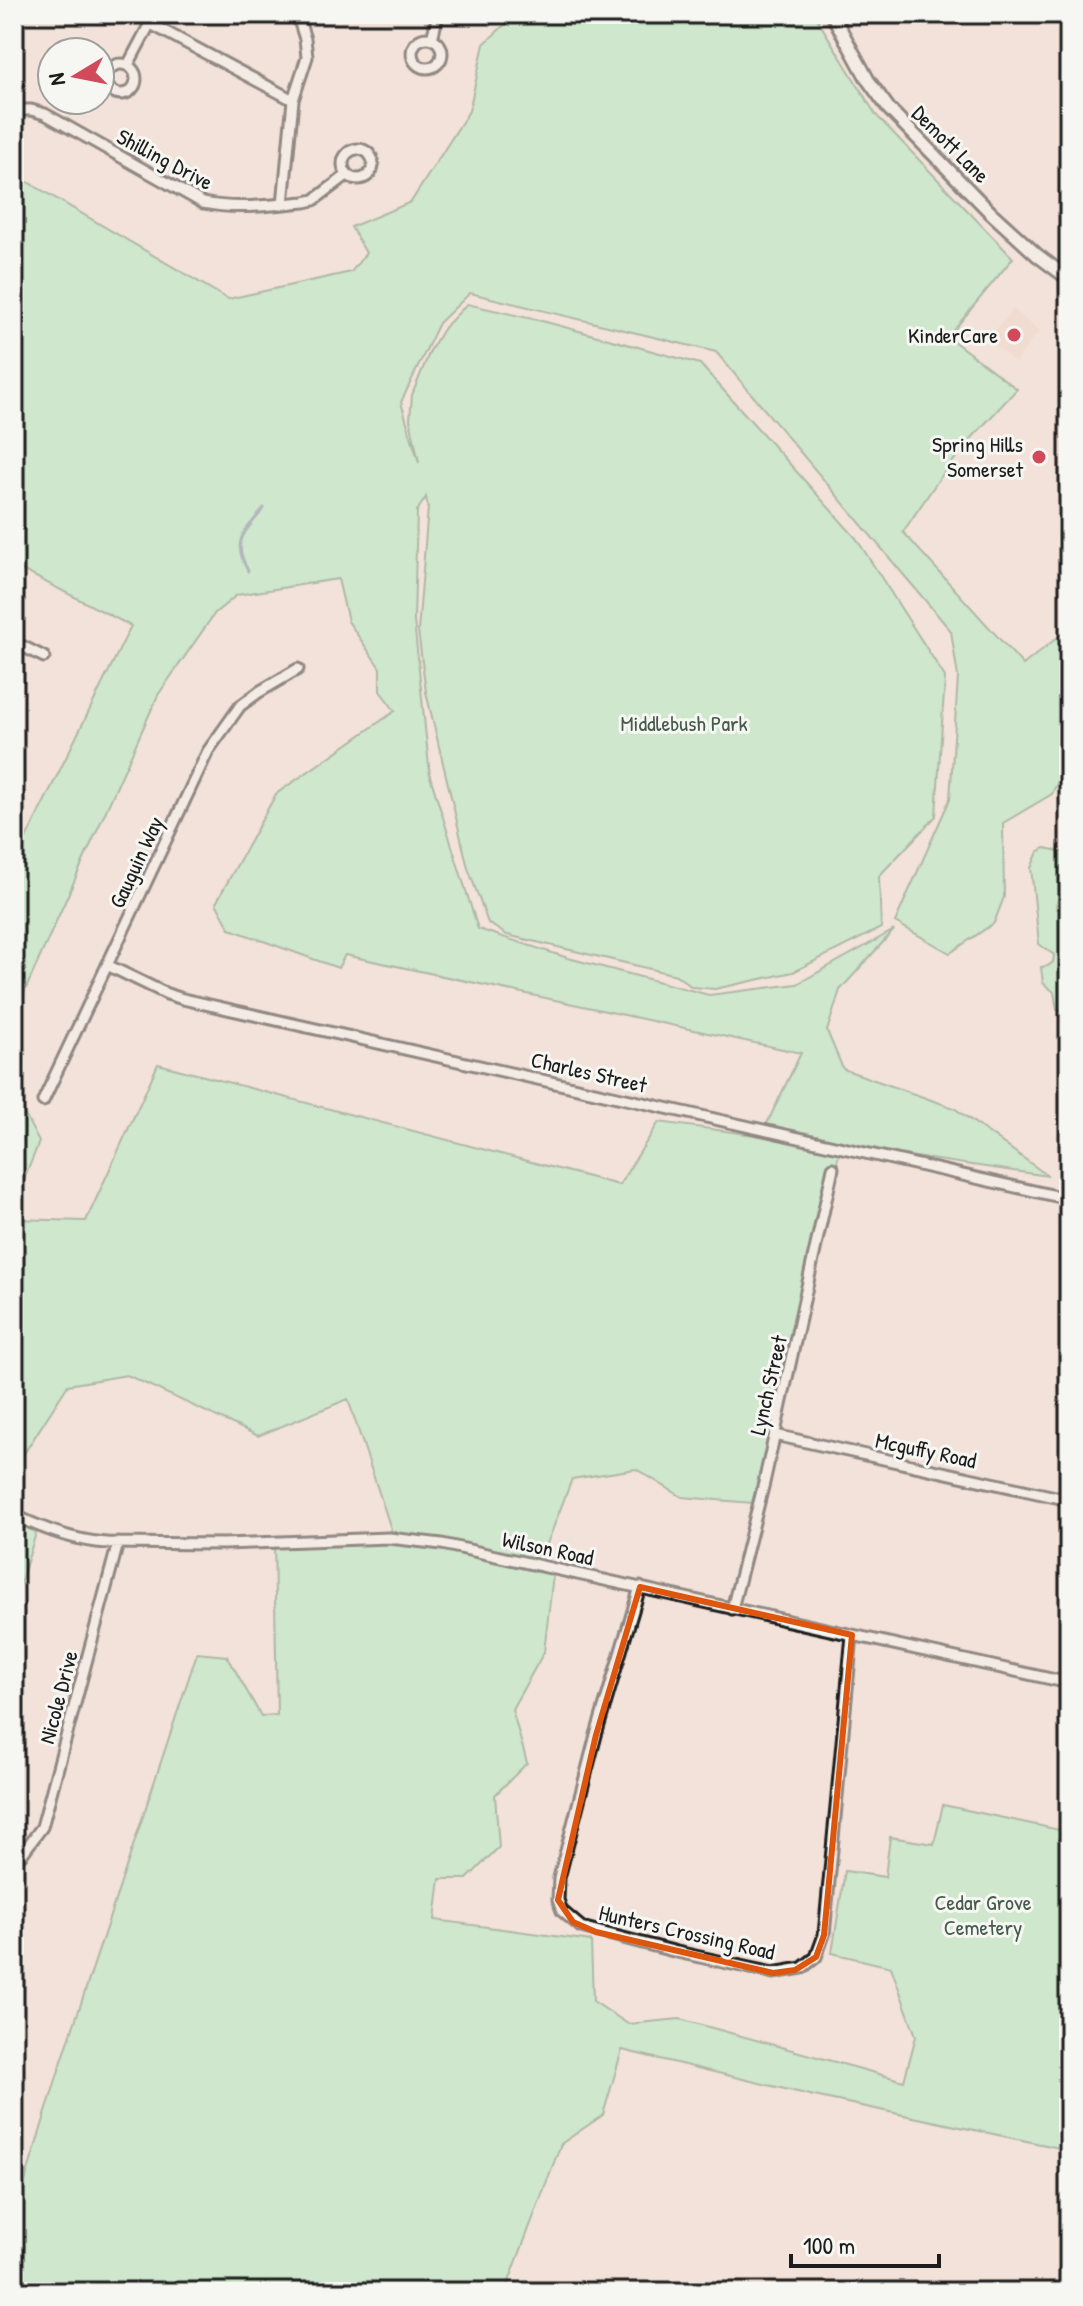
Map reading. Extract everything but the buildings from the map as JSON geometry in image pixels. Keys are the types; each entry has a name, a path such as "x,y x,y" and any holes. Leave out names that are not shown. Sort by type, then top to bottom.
{"street":[{"path":"14,19 21,14"},
{"path":"283,204 293,100 307,57 297,14"},
{"path":"432,39 438,14"},
{"name":"Demott Lane","path":"832,14 868,80 904,126 990,212 1069,279"},
{"path":"128,65 152,19 293,100"},
{"name":"Shilling Drive","path":"14,110 45,114 203,203 237,208 314,200 347,175"},
{"path":"14,642 44,657"},
{"name":"Gauguin Way","path":"43,1101 208,751 240,706 298,669"},
{"name":"Charles Street","path":"107,965 183,999 1069,1199"},
{"name":"Lynch Street","path":"732,1609 775,1435 833,1168"},
{"name":"Mcguffy Road","path":"775,1435 1069,1500"},
{"name":"Wilson Road","path":"14,1515 90,1542 224,1544 389,1538 442,1544 1069,1683"},
{"name":"Nicole Drive","path":"22,1854 42,1827 118,1543"},
{"name":"Hunters Crossing Road","path":"640,1587 585,1778 559,1878 558,1900 562,1911 581,1927 677,1952 773,1973 795,1970 816,1957 824,1935 852,1635"}],"highlighted area":[{"path":"640,1587 852,1635 824,1935 816,1957 795,1970 773,1973 596,1932 573,1922 558,1900 596,1735"}],"shaded area":[{"name":"KinderCare","path":"1013,309 1039,331 1015,362 988,340"}],"green space":[{"path":"516,14 814,14 876,115 1013,258 948,337 1017,389 970,440 903,532 1023,665 1068,629 1069,759 1052,794 1003,823 1004,897 994,923 950,953 895,922 950,799 958,677 951,631 716,352 470,293 439,323 401,402 419,463 410,419 412,395 430,351 443,329 467,304 700,364 856,538 945,677 936,816 879,876 881,928 793,972 715,989 692,987 676,975 507,935 488,923 468,868 426,692 418,631 428,507 426,497 417,511 414,621 430,776 478,929 568,958 709,995 797,984 894,930 840,990 827,1031 843,1069 954,1108 1048,1176 841,1146 752,1503 682,1497 636,1469 572,1479 540,1562 554,1566 544,1652 512,1709 527,1763 495,1795 499,1847 467,1879 440,1879 435,1920 591,1941 593,2001 628,2024 680,2019 904,2081 916,2036 891,1967 832,1953 845,1871 885,1877 890,1837 934,1844 943,1805 1069,1832 1069,2150 814,2096 622,2050 603,2115 561,2144 505,2292 14,2292 14,2217 58,2073 197,1653 227,1656 261,1716 277,1715 274,1541 394,1538 348,1399 258,1436 127,1375 68,1385 14,1469 14,1219 86,1221 158,1064 619,1185 659,1122 761,1136 801,1053 345,955 338,968 230,929 216,903 276,794 395,711 380,691 380,668 348,621 338,579 237,595 215,613 158,695 14,1015 14,859 131,626 14,566 14,174 228,299 351,272 366,253 351,227 411,202 469,111 484,44"},
{"path":"1045,848 1063,852 1063,885 1057,909 1065,909 1069,889 1069,1012 1057,1010 1054,992 1043,983 1041,967 1053,962 1054,955 1039,944 1031,868 1038,852"},
{"path":"14,1094 39,1142 14,1205"},
{"path":"14,1514 38,1527 14,1603"}],"waterway":[{"path":"248,571 240,544 264,508"}],"place":[{"name":"KinderCare","path":"1014,335"},
{"name":"Spring Hills Somerset","path":"1039,457"}],"park label":[{"name":"Middlebush Park","path":"684,723"},
{"name":"Cedar Grove Cemetery","path":"983,1914"}]}
